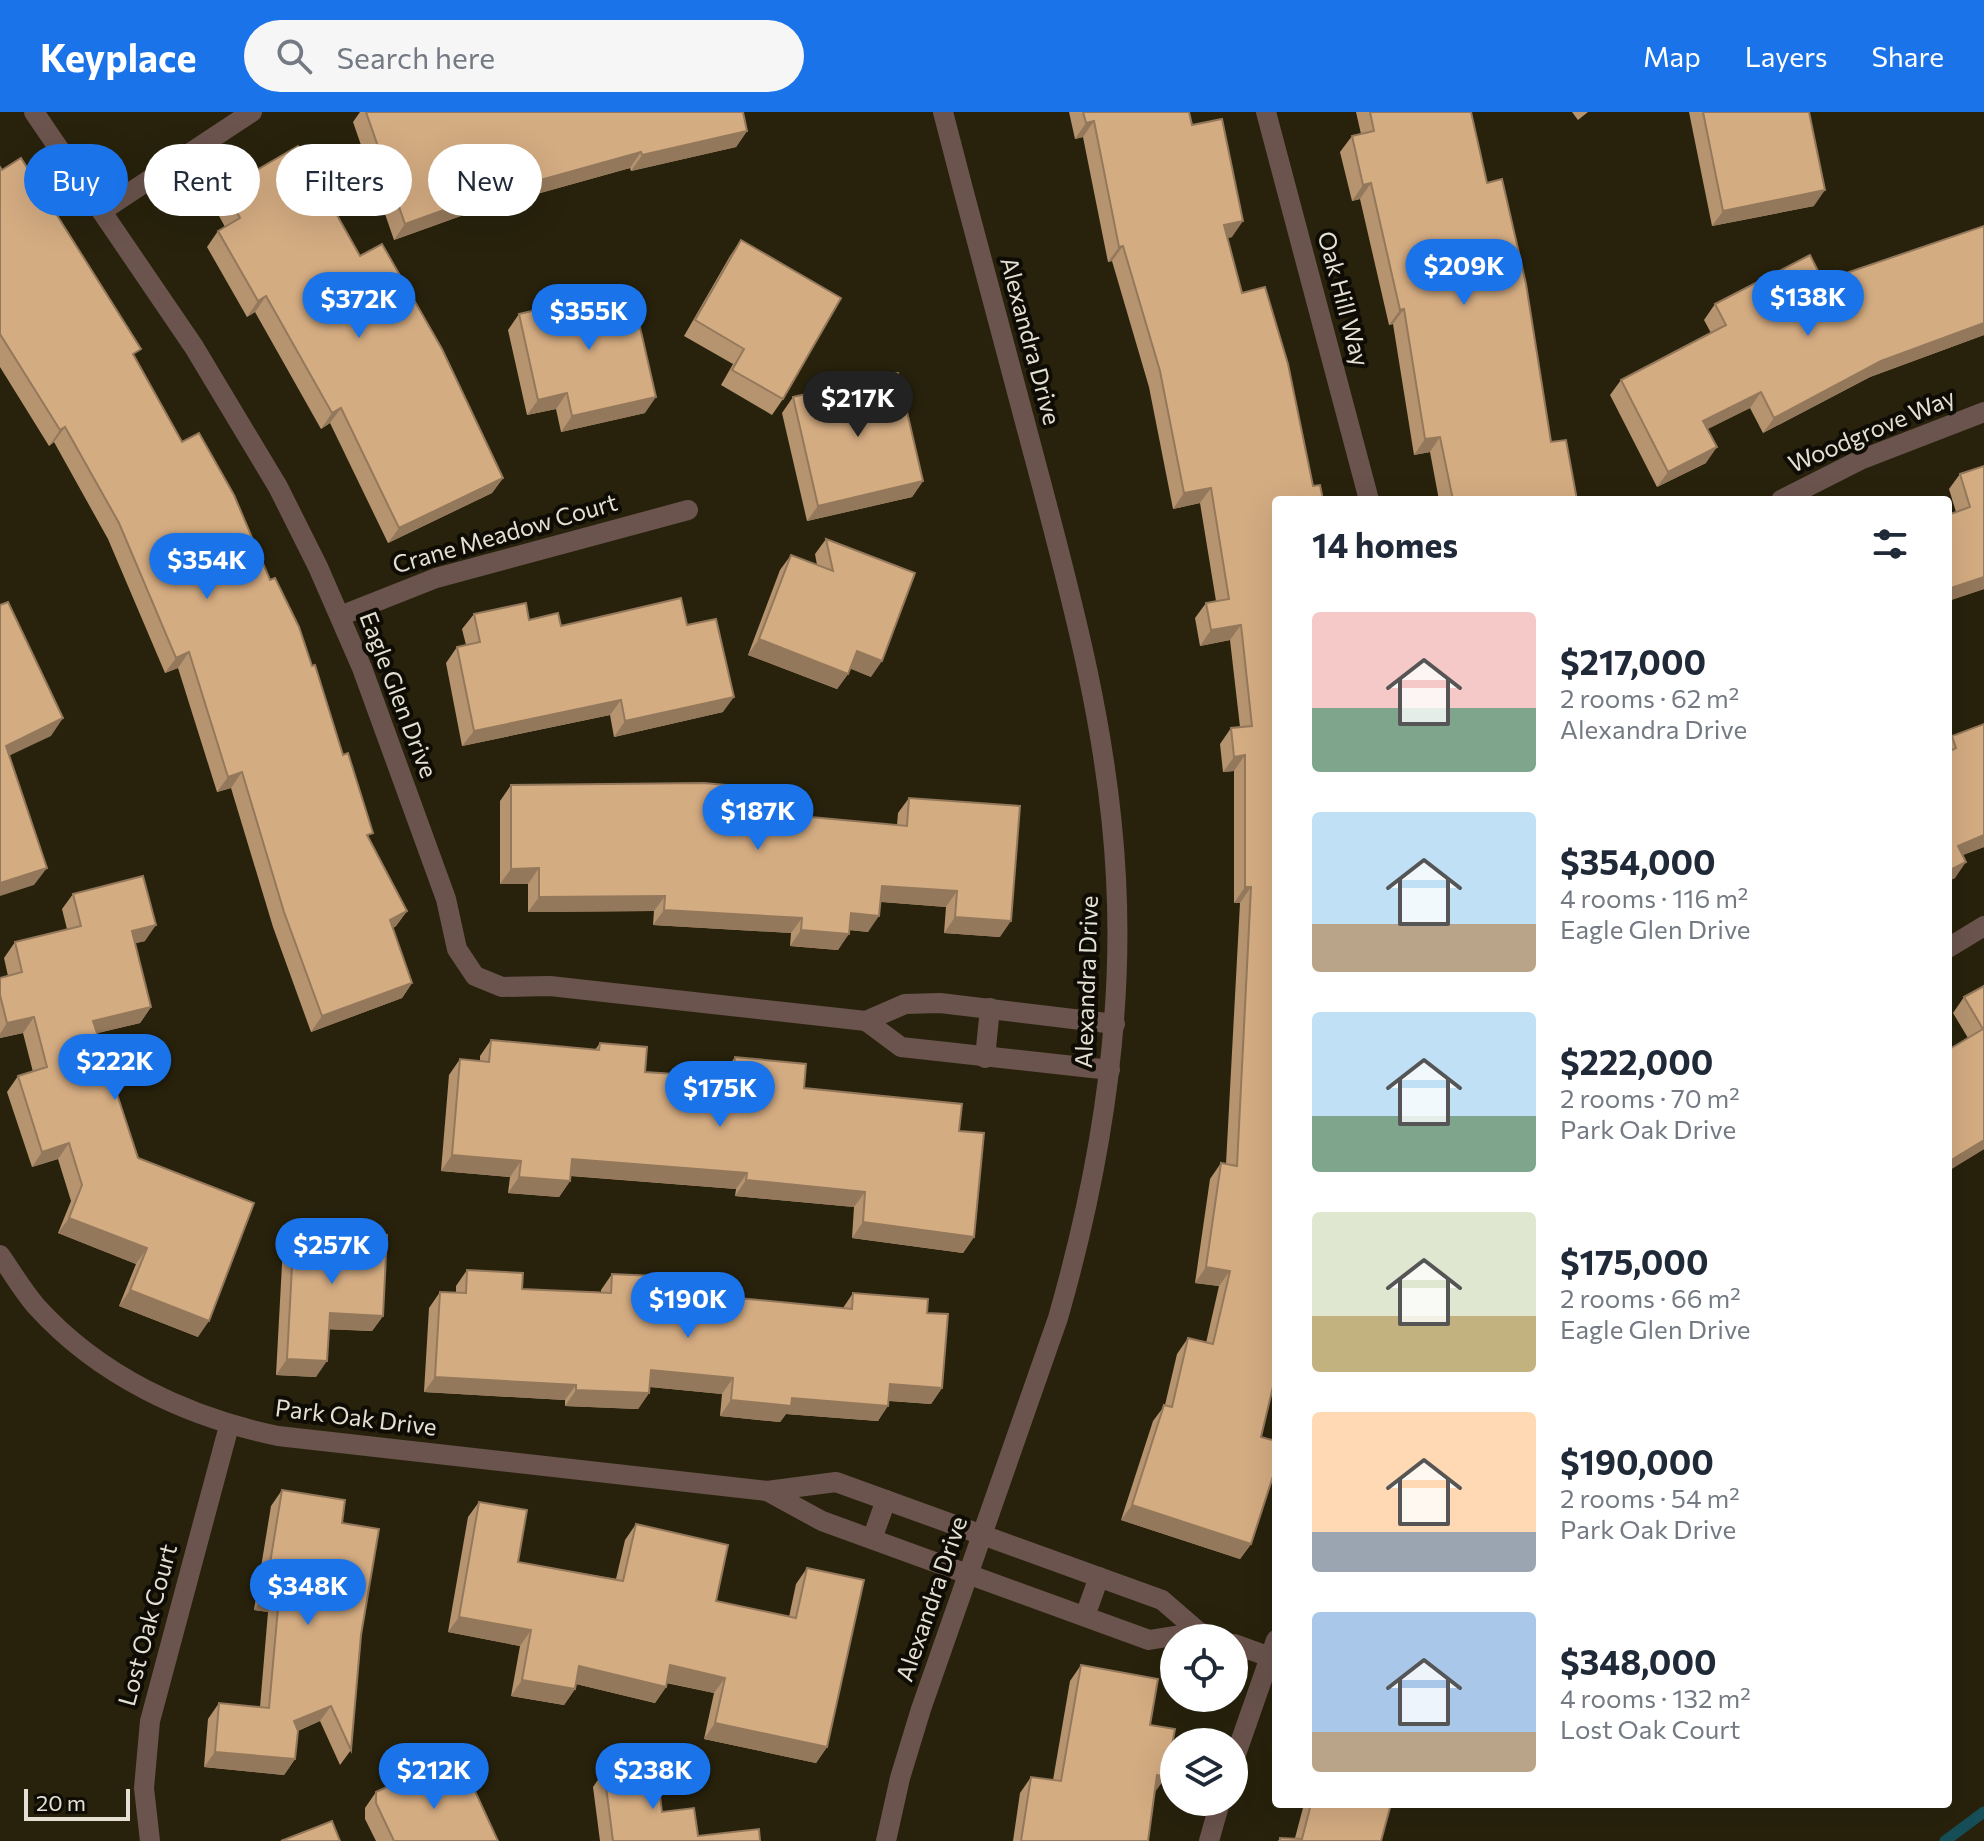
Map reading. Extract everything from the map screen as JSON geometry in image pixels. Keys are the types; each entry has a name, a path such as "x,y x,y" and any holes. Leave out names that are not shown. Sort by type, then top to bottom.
{"street":[{"name":"Eagle Glen Drive","path":"34,112 56,144"},
{"path":"128,194 252,112"},
{"name":"Alexandra Drive","path":"886,1841 900,1778 1058,1318 1091,1190 1115,1024 1117,879 1103,744 1092,682 943,112"},
{"name":"Oak Hill Way","path":"1266,112 1368,496"},
{"name":"Eagle Glen Drive","path":"105,216 251,440 278,487 340,616 446,899 457,949 475,976 502,987 550,986 866,1021 905,1004 940,1003 1115,1024"},
{"name":"Woodgrove Way","path":"1789,496 1860,460 1984,412"},
{"name":"Crane Meadow Court","path":"340,616 436,578 688,510"},
{"path":"1952,946 1984,926"},
{"path":"985,1058 990,1008"},
{"path":"866,1021 901,1047 1110,1070"},
{"name":"Park Oak Drive","path":"0,1255 35,1305 78,1346 121,1376 178,1406 229,1426 278,1436 767,1491 836,1482 982,1535"},
{"name":"Lost Oak Court","path":"150,1841 144,1788 150,1721 229,1426"},
{"name":"Park Oak Drive","path":"767,1491 822,1521 969,1574"},
{"path":"872,1539 886,1500"},
{"path":"982,1535 1162,1600 1194,1624"},
{"path":"969,1574 1149,1640 1160,1639"},
{"path":"1085,1616 1099,1577"},
{"path":"1248,1645 1272,1648"},
{"path":"1245,1728 1272,1651"},
{"path":"1209,1841 1216,1816"}],"building":[{"path":"366,112 743,112 747,131 642,155 641,152 542,180 542,144 428,144 428,216 405,224 402,216 412,216 412,144 377,144"},
{"path":"1083,112 1189,112 1192,125 1222,119 1243,221 1224,225 1242,293 1265,287 1288,364 1313,486 1320,485 1322,496 1272,496 1272,1391 1261,1437 1272,1440 1272,1479 1251,1544 1132,1505 1164,1405 1172,1407 1188,1338 1213,1344 1230,1271 1206,1267 1221,1163 1237,1166 1251,887 1245,887 1245,755 1234,757 1231,728 1252,726 1241,625 1211,630 1206,603 1229,599 1211,488 1184,493 1160,371 1123,246 1119,247 1094,121 1086,123"},
{"path":"1370,112 1471,112 1487,183 1502,179 1526,284 1551,442 1566,440 1576,496 1452,496 1440,437 1425,439 1404,309 1400,310 1371,183 1363,185 1352,136 1374,131"},
{"path":"1703,112 1809,112 1825,190 1723,211"},
{"path":"21,158 24,163 24,216 57,216 141,349 133,354 182,442 199,433 234,495 270,580 275,578 299,627 312,666 315,665 343,755 348,753 373,833 367,835 407,911 390,920 412,983 322,1016 284,912 242,772 228,777 189,652 176,658 119,523 65,427 60,430 0,334 0,167 2,170"},
{"path":"276,159 276,216 337,216 360,256 382,244 442,349 503,478 399,528 341,408 332,413 266,296 258,301 218,231 239,216 260,216 260,168"},
{"path":"1984,226 1984,323 1881,361 1774,418 1761,392 1703,421 1717,447 1668,472 1621,380 1726,325 1715,304 1810,255 1823,281"},
{"path":"741,240 841,298 783,399 732,370 744,349 695,320"},
{"path":"631,288 656,397 572,416 567,393 538,400 519,314"},
{"path":"898,373 923,481 818,506 793,397"},
{"path":"1984,466 1984,577 1952,588 1952,514 1970,507 1960,474"},
{"path":"826,539 915,573 882,661 857,651 848,674 759,639 791,555 833,571"},
{"path":"681,598 687,625 716,619 734,697 625,721 621,700 474,731 457,647 480,642 474,614 526,603 529,620 558,613 561,626"},
{"path":"8,602 63,718 6,746 47,868 0,883 0,605"},
{"path":"1984,724 1984,835 1958,846 1966,862 1952,869 1952,750 1956,748 1952,736"},
{"path":"704,783 770,789 768,813 907,826 909,798 1020,806 1011,921 955,917 957,891 882,886 879,916 851,913 849,934 801,930 802,918 664,910 665,896 539,897 539,868 511,869 511,785"},
{"path":"143,876 156,925 132,931 151,1007 93,1021 138,1158 254,1203 209,1321 130,1290 147,1248 69,1218 82,1185 69,1143 42,1152 18,1076 47,1067 34,1017 7,1023 0,995 0,978 22,972 15,942 81,926 73,894"},
{"path":"1984,986 1984,1140 1952,1160 1952,1048 1983,1029 1964,997"},
{"path":"491,1040 599,1050 600,1043 647,1047 645,1072 733,1078 735,1057 806,1064 804,1088 962,1104 959,1131 984,1133 974,1237 863,1222 865,1192 746,1180 747,1173 572,1159 570,1181 519,1177 521,1161 452,1155 460,1059 489,1062"},
{"path":"294,1230 387,1235 383,1316 330,1313 327,1361 287,1359"},
{"path":"467,1270 523,1273 522,1289 611,1293 612,1274 655,1276 655,1290 852,1309 853,1293 928,1299 927,1313 948,1314 942,1388 890,1384 888,1406 792,1398 791,1406 731,1400 733,1378 651,1370 649,1393 576,1390 576,1385 435,1377 440,1292 466,1293"},
{"path":"282,1490 345,1500 342,1523 379,1529 361,1635 351,1750 331,1706 294,1721 298,1731 295,1759 215,1752 219,1703 269,1708 279,1597 265,1594"},
{"path":"479,1502 527,1510 518,1562 623,1581 636,1524 728,1545 716,1601 796,1618 807,1568 864,1580 827,1747 715,1723 725,1678 670,1665 666,1687 579,1666 575,1689 522,1680 531,1630 459,1617"},
{"path":"1081,1665 1158,1679 1150,1725 1169,1728 1160,1728 1160,1776 1157,1775 1148,1841 1021,1841 1031,1777 1061,1781"},
{"path":"656,1764 662,1812 694,1808 698,1836 759,1829 760,1841 613,1841 604,1771"},
{"path":"422,1771 434,1771 442,1789 468,1776 498,1841 394,1841 376,1803 376,1792"},
{"path":"1310,1808 1390,1808 1381,1841 1280,1841 1280,1838 1302,1839"},
{"path":"332,1821 340,1841 281,1841"}],"waterway":[{"path":"1945,1841 1984,1812"}]}
